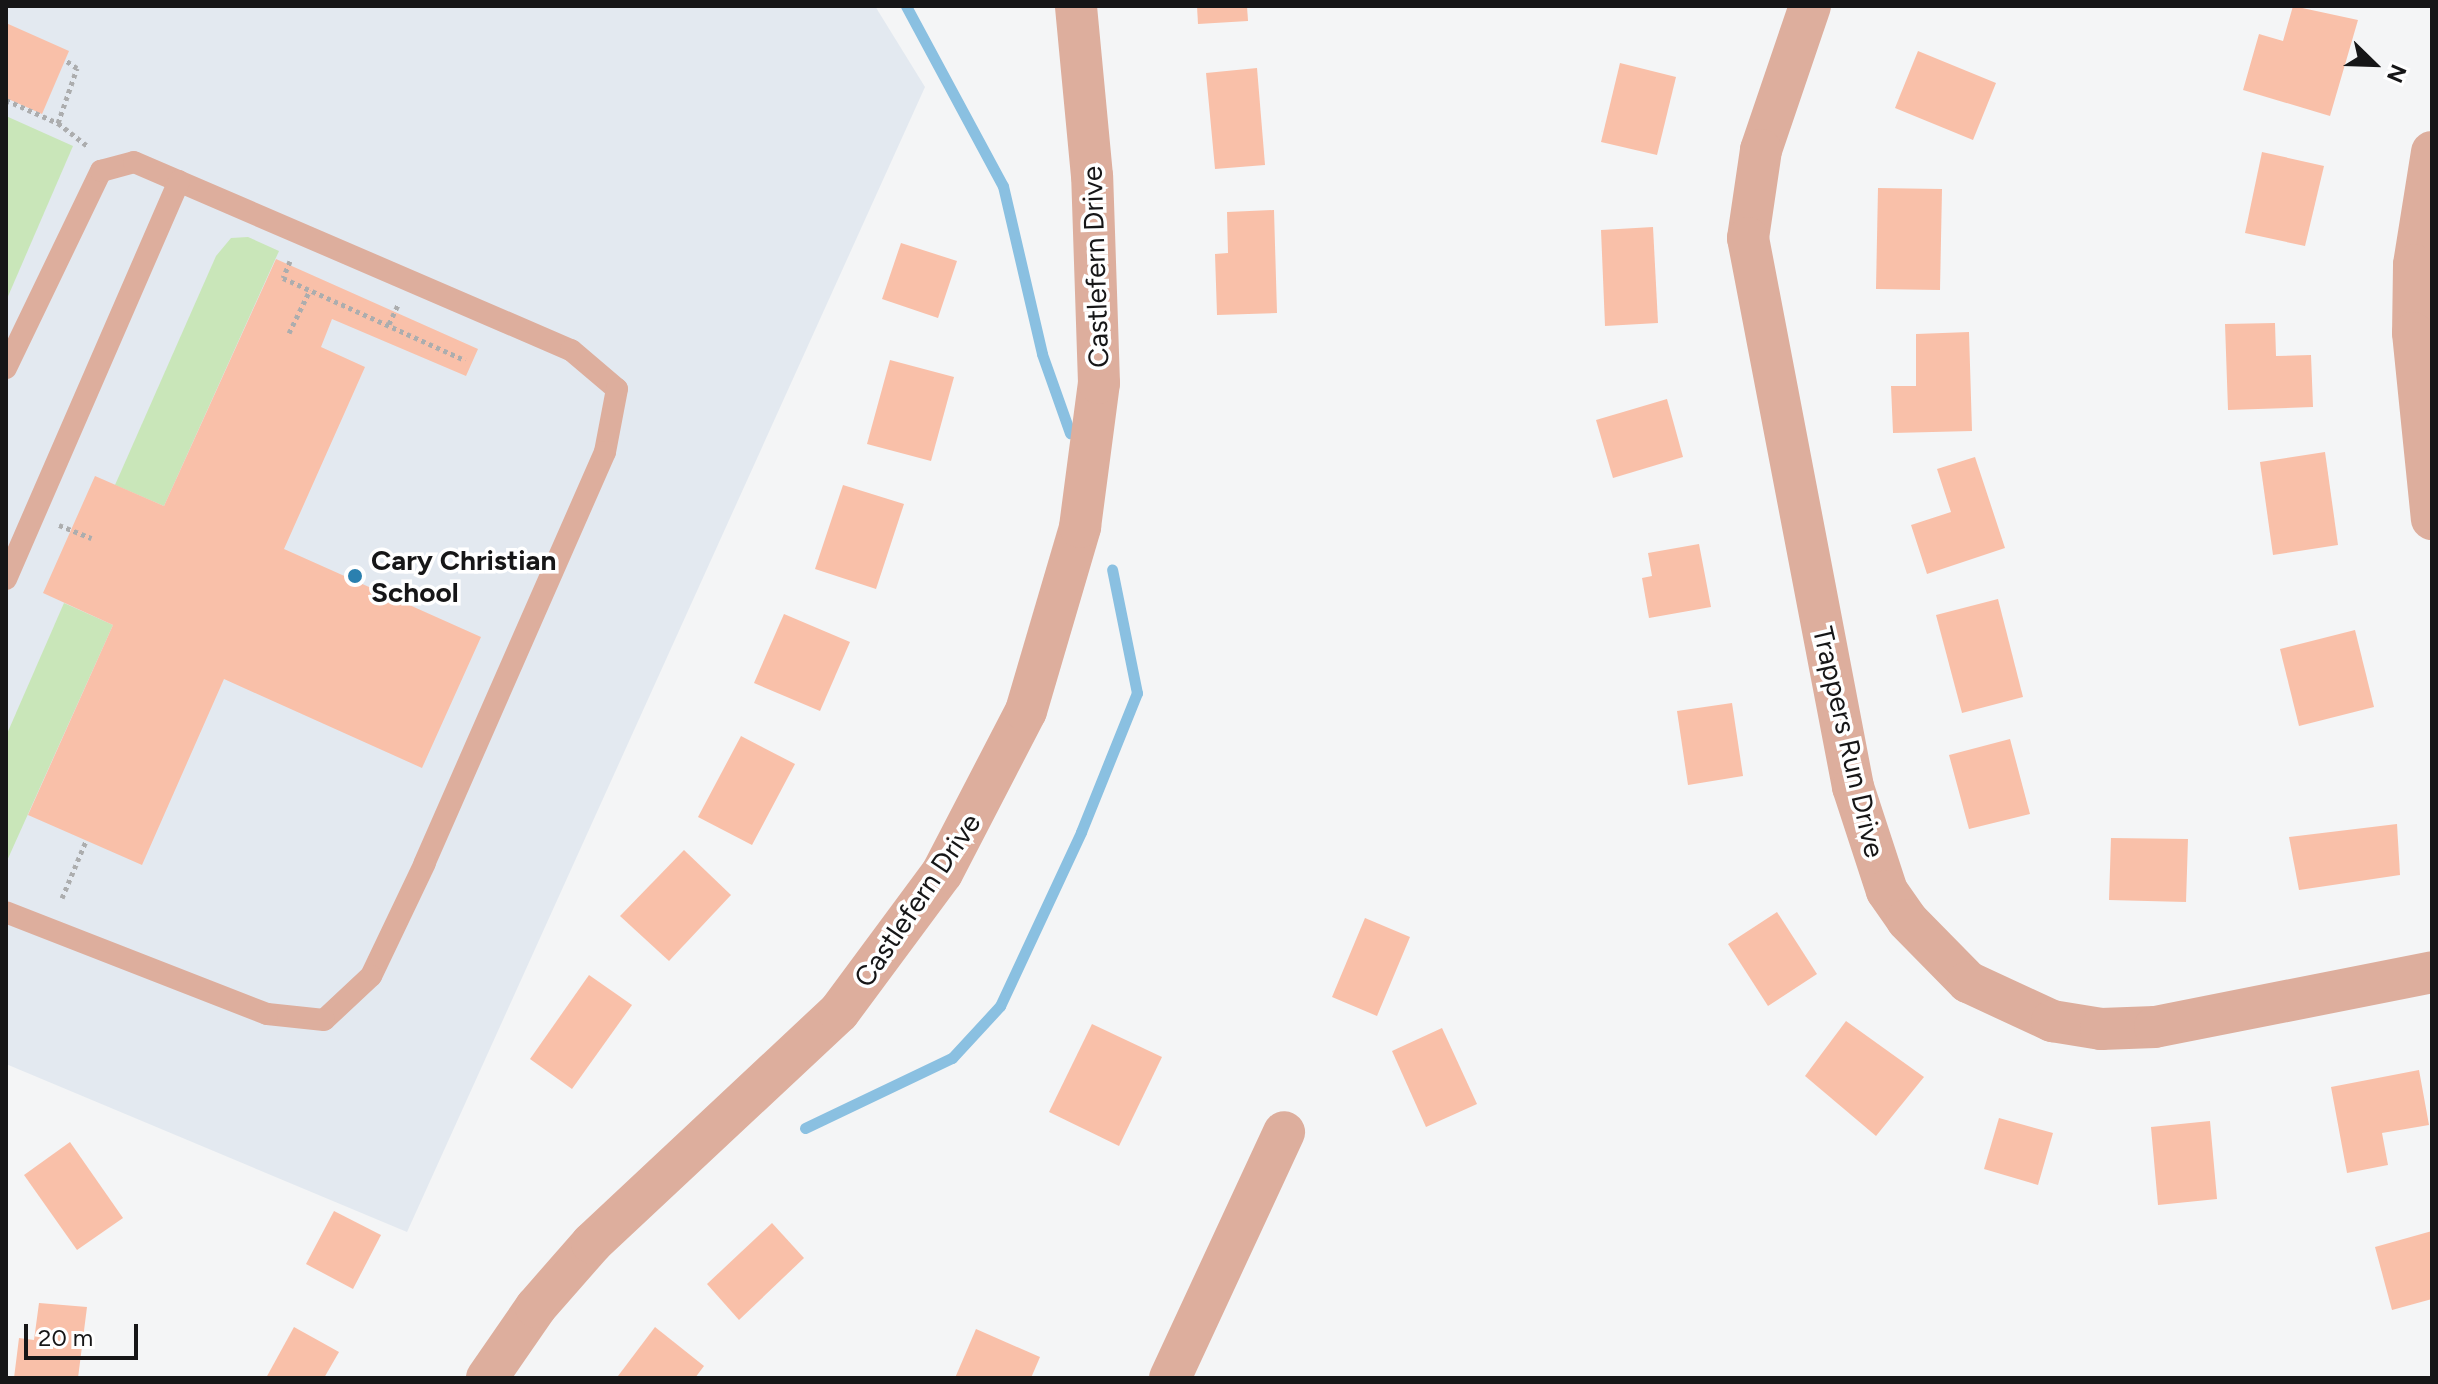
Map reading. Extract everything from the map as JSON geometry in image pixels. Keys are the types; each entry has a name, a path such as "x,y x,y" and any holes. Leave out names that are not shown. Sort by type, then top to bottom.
{"street":[{"name":"Castlefern Drive","path":"487,1378 536,1307 592,1243 839,1012 942,873 1026,711 1080,527 1099,383 1092,176 1076,6"},
{"name":"Trappers Run Drive","path":"1810,6 1761,150 1748,238 1853,787 1887,891 1916,931 1968,982 2052,1021 2077,1025 2155,1027 2432,972"},
{"path":"2432,152 2414,265 2413,333 2432,519"},
{"path":"1170,1378 1284,1132"}],"lane":[{"path":"6,368 101,171 134,162 571,350 617,389 605,452 371,976 324,1020 267,1014 6,912"},
{"path":"6,579 179,181"}],"path":[{"path":"58,123 77,68 65,60"},
{"path":"6,100 58,123 91,149"},
{"path":"292,257 283,278 465,360"},
{"path":"289,333 310,290"},
{"path":"389,324 398,304"},
{"path":"56,524 92,538"},
{"path":"62,898 86,841"}],"shaded area":[{"name":"Cary Christian School","path":"6,6 875,6 925,87 407,1232 6,1064"}],"green space":[{"path":"6,116 73,146 6,301"},
{"path":"248,237 279,251 164,506 115,485 216,256 231,238"},
{"path":"64,603 113,625 6,863 6,736"}],"building":[{"path":"1197,6 1247,6 1248,21 1198,24"},
{"path":"2293,6 2358,20 2330,116 2243,90 2259,34 2283,41"},
{"path":"6,23 69,51 42,114 6,98"},
{"path":"1918,51 1996,83 1973,140 1895,108"},
{"path":"1620,63 1676,77 1657,155 1601,142"},
{"path":"1257,68 1265,165 1215,169 1206,73"},
{"path":"2262,152 2324,166 2305,246 2245,233"},
{"path":"1878,188 1942,189 1940,290 1876,289"},
{"path":"1274,210 1277,313 1217,315 1215,254 1228,253 1227,212"},
{"path":"1653,227 1658,323 1605,326 1601,230"},
{"path":"901,243 957,261 938,318 882,299"},
{"name":"Cary Christian School","path":"276,259 478,349 466,376 332,319 321,347 365,367 284,549 481,637 422,768 224,679 142,865 28,815 113,625 43,593 95,476 164,506"},
{"path":"2275,323 2276,356 2311,355 2313,407 2228,410 2225,324"},
{"path":"1969,332 1972,431 1893,433 1891,386 1916,386 1916,334"},
{"path":"890,360 954,377 931,461 867,444"},
{"path":"1667,399 1683,457 1613,478 1596,420"},
{"path":"2325,452 2338,545 2273,555 2260,462"},
{"path":"1975,457 2005,548 1927,574 1911,525 1951,512 1937,469"},
{"path":"843,485 904,504 876,589 815,569"},
{"path":"1699,544 1711,607 1649,618 1642,578 1652,576 1648,553"},
{"path":"1998,599 2023,697 1962,713 1936,615"},
{"path":"784,614 850,642 820,711 754,683"},
{"path":"2355,630 2374,707 2299,726 2280,649"},
{"path":"1732,703 1743,776 1688,785 1677,711"},
{"path":"741,736 795,764 752,845 698,817"},
{"path":"2010,739 2030,814 1969,829 1949,755"},
{"path":"2397,824 2400,875 2299,890 2289,837"},
{"path":"2111,838 2188,839 2186,902 2109,900"},
{"path":"684,850 731,895 669,961 620,916"},
{"path":"1777,912 1817,974 1768,1006 1728,944"},
{"path":"1365,918 1410,937 1377,1016 1332,997"},
{"path":"589,975 632,1005 572,1089 530,1059"},
{"path":"1846,1021 1924,1077 1876,1136 1805,1076"},
{"path":"1092,1024 1162,1057 1119,1146 1049,1112"},
{"path":"1442,1028 1477,1104 1426,1127 1392,1051"},
{"path":"2419,1070 2429,1125 2382,1133 2388,1165 2347,1173 2331,1087"},
{"path":"1999,1118 2053,1133 2038,1185 1984,1169"},
{"path":"2210,1121 2217,1199 2158,1205 2151,1127"},
{"path":"70,1142 123,1218 77,1250 24,1175"},
{"path":"334,1211 381,1235 353,1289 306,1264"},
{"path":"772,1223 804,1258 739,1320 707,1284"},
{"path":"2432,1231 2432,1299 2392,1310 2375,1247"},
{"path":"39,1303 87,1307 78,1378 14,1378 19,1338 34,1340"},
{"path":"294,1327 339,1352 324,1378 266,1378"},
{"path":"655,1327 704,1366 695,1378 618,1376"},
{"path":"976,1329 1040,1357 1031,1378 955,1378"}],"waterway":[{"path":"906,6 1003,186 1042,354 1070,433"},
{"path":"805,1128 952,1058 1000,1006 1081,832 1137,693 1112,569"}],"place":[{"name":"Cary Christian School","path":"355,576"}]}
